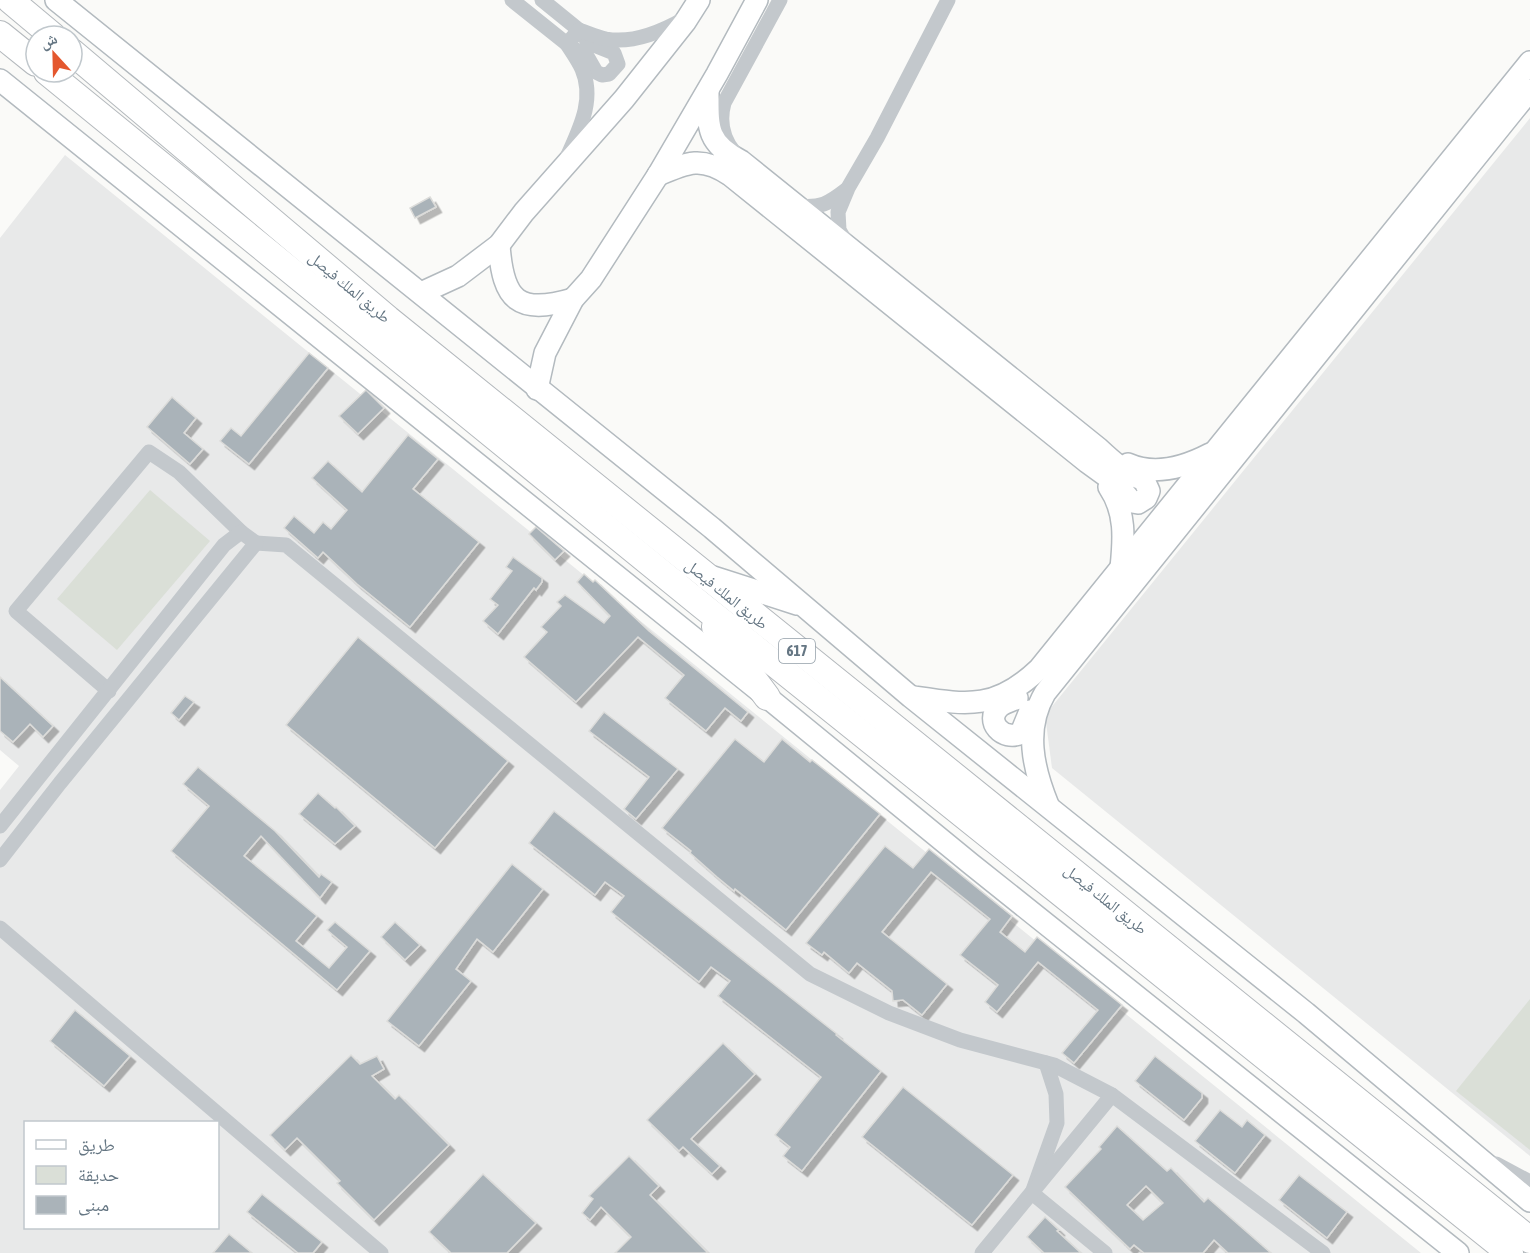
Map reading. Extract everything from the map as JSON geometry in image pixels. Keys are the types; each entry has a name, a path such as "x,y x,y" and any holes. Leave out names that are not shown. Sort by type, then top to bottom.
{"highway":[{"path":"10,0 38,24"},
{"path":"0,34 24,53"},
{"name":"طريق الملك فيصل","path":"84,62 388,319 1530,1240"},
{"name":"طريق الملك فيصل","path":"62,84 700,604 1510,1253"},
{"path":"700,604 767,697"}],"main road":[{"path":"56,0 712,528 912,697 1306,1013 1465,1147 1528,1196"},
{"path":"537,389 545,353 573,299 597,269 658,176 708,91 757,0"},
{"path":"421,292 458,276 499,245 524,212 624,99 693,9"},
{"path":"1050,808 1039,782 1031,738 1046,675 1121,567 1530,62"},
{"path":"0,80 971,864 1458,1253"},
{"path":"912,697 957,704 985,702 1046,675 1530,90"},
{"path":"708,91 708,120 711,133 725,153 741,161 848,247 1092,455 1119,506 1123,530 1121,567"},
{"path":"658,176 686,164 715,165 723,170 1092,455 1137,469 1153,470 1186,465 1215,451"},
{"path":"499,245 505,284 520,302 535,306 573,299"},
{"path":"702,573 809,608"},
{"path":"1410,1214 1473,1253"}],"street":[{"path":"513,0 588,58 596,72 602,75 615,70 618,64 614,53 589,43 579,30 542,0"},
{"path":"741,161 727,142 721,115 724,103 780,0"},
{"path":"848,247 839,230 838,212 848,188 948,0"},
{"path":"579,30 606,39 637,39 669,28 693,9"},
{"path":"567,44 579,30"},
{"path":"560,172 583,122 587,88 582,68 567,44"},
{"path":"798,206 818,207 829,203 848,188"},
{"path":"109,691 16,611 149,452 179,472 240,532 256,543 286,545 810,974 889,1013 960,1040 1046,1063 1112,1095 1323,1253"},
{"path":"0,826 224,545 240,532"},
{"path":"0,860 256,543"},
{"path":"0,928 381,1253"},
{"path":"1032,1193 1057,1123 1056,1094 1046,1063"},
{"path":"982,1253 1112,1095"},
{"path":"1032,1193 1105,1253"}],"shaded area":[{"path":"1530,118 1530,1156 1052,768 1045,715"},
{"path":"65,155 1421,1253 0,1253 0,790 19,766 0,750 0,238"}],"green space":[{"path":"150,490 210,541 117,650 57,599"},
{"path":"1530,999 1530,1150 1456,1091"}],"building":[{"path":"430,197 436,207 415,218 410,208"},
{"path":"309,353 328,368 249,464 220,441 231,428 241,436"},
{"path":"366,390 384,408 358,434 339,416"},
{"path":"172,397 196,418 184,433 203,449 190,464 147,427"},
{"path":"408,435 438,459 413,489 479,542 410,627 357,584 323,552 318,558 284,528 294,516 314,533 323,522 331,529 347,510 312,478 328,461 362,492"},
{"path":"536,527 564,551 555,560 529,534"},
{"path":"513,557 542,578 542,582 536,590 534,588 498,634 483,621 498,605 490,599 512,571 506,567"},
{"path":"584,574 593,582 595,580 649,631 748,712 741,721 725,708 706,731 665,698 684,675 638,637 576,702 524,657 547,632 541,627 561,606 557,602 565,595 604,623 610,616 577,582"},
{"path":"358,637 508,761 435,848 286,725"},
{"path":"0,677 53,726 43,737 30,724 13,742 0,731"},
{"path":"185,696 194,702 179,720 171,713"},
{"path":"604,712 678,769 636,819 624,809 649,777 589,731"},
{"path":"735,739 764,762 782,739 880,814 786,930 735,889 734,891 662,828"},
{"path":"198,767 275,831 319,877 321,874 332,882 320,898 261,836 244,856 317,916 296,941 329,968 347,947 327,930 335,922 370,951 337,990 171,851 209,806 183,784"},
{"path":"318,793 355,826 335,844 299,814"},
{"path":"554,811 881,1071 802,1171 783,1156 790,1147 775,1135 821,1077 718,996 730,981 711,967 699,982 611,912 624,896 605,882 595,895 529,843"},
{"path":"885,846 913,868 929,849 1012,916 1000,932 1025,952 1037,937 1122,1005 1074,1063 1062,1053 1098,1010 1038,962 997,1012 985,1002 998,985 960,955 990,919 931,872 882,932 947,984 922,1015 903,1000 893,1001 892,991 857,963 849,973 824,952 822,955 806,943"},
{"path":"512,864 543,889 493,952 477,939 456,969 471,981 419,1046 387,1021"},
{"path":"395,922 420,945 405,960 381,937"},
{"path":"75,1010 130,1056 104,1086 50,1041"},
{"path":"723,1043 755,1074 691,1139 720,1166 712,1174 683,1147 679,1151 647,1120"},
{"path":"351,1055 360,1064 377,1056 384,1069 372,1076 395,1099 399,1095 449,1145 374,1220 337,1183 340,1181 297,1138 285,1150 270,1135"},
{"path":"1155,1056 1202,1093 1202,1098 1184,1120 1135,1081"},
{"path":"903,1087 1013,1175 972,1225 862,1137"},
{"path":"1220,1110 1242,1127 1247,1120 1265,1135 1235,1173 1195,1141"},
{"path":"1117,1126 1167,1171 1171,1168 1204,1202 1208,1198 1271,1253 1228,1253 1214,1240 1203,1253 1144,1253 1134,1245 1130,1249 1065,1187 1101,1149 1099,1147","holes":["1146,1186 1163,1203 1143,1220 1127,1205"]},
{"path":"629,1156 659,1186 650,1195 708,1253 615,1253 631,1237 601,1207 590,1220 582,1213 593,1199 589,1196"},
{"path":"483,1174 536,1223 507,1253 451,1253 429,1232"},
{"path":"1299,1175 1347,1212 1327,1238 1279,1200"},
{"path":"262,1194 322,1242 313,1253 298,1253 247,1212"},
{"path":"1045,1217 1081,1253 1044,1253 1027,1237"},
{"path":"229,1234 252,1253 213,1253"}]}
